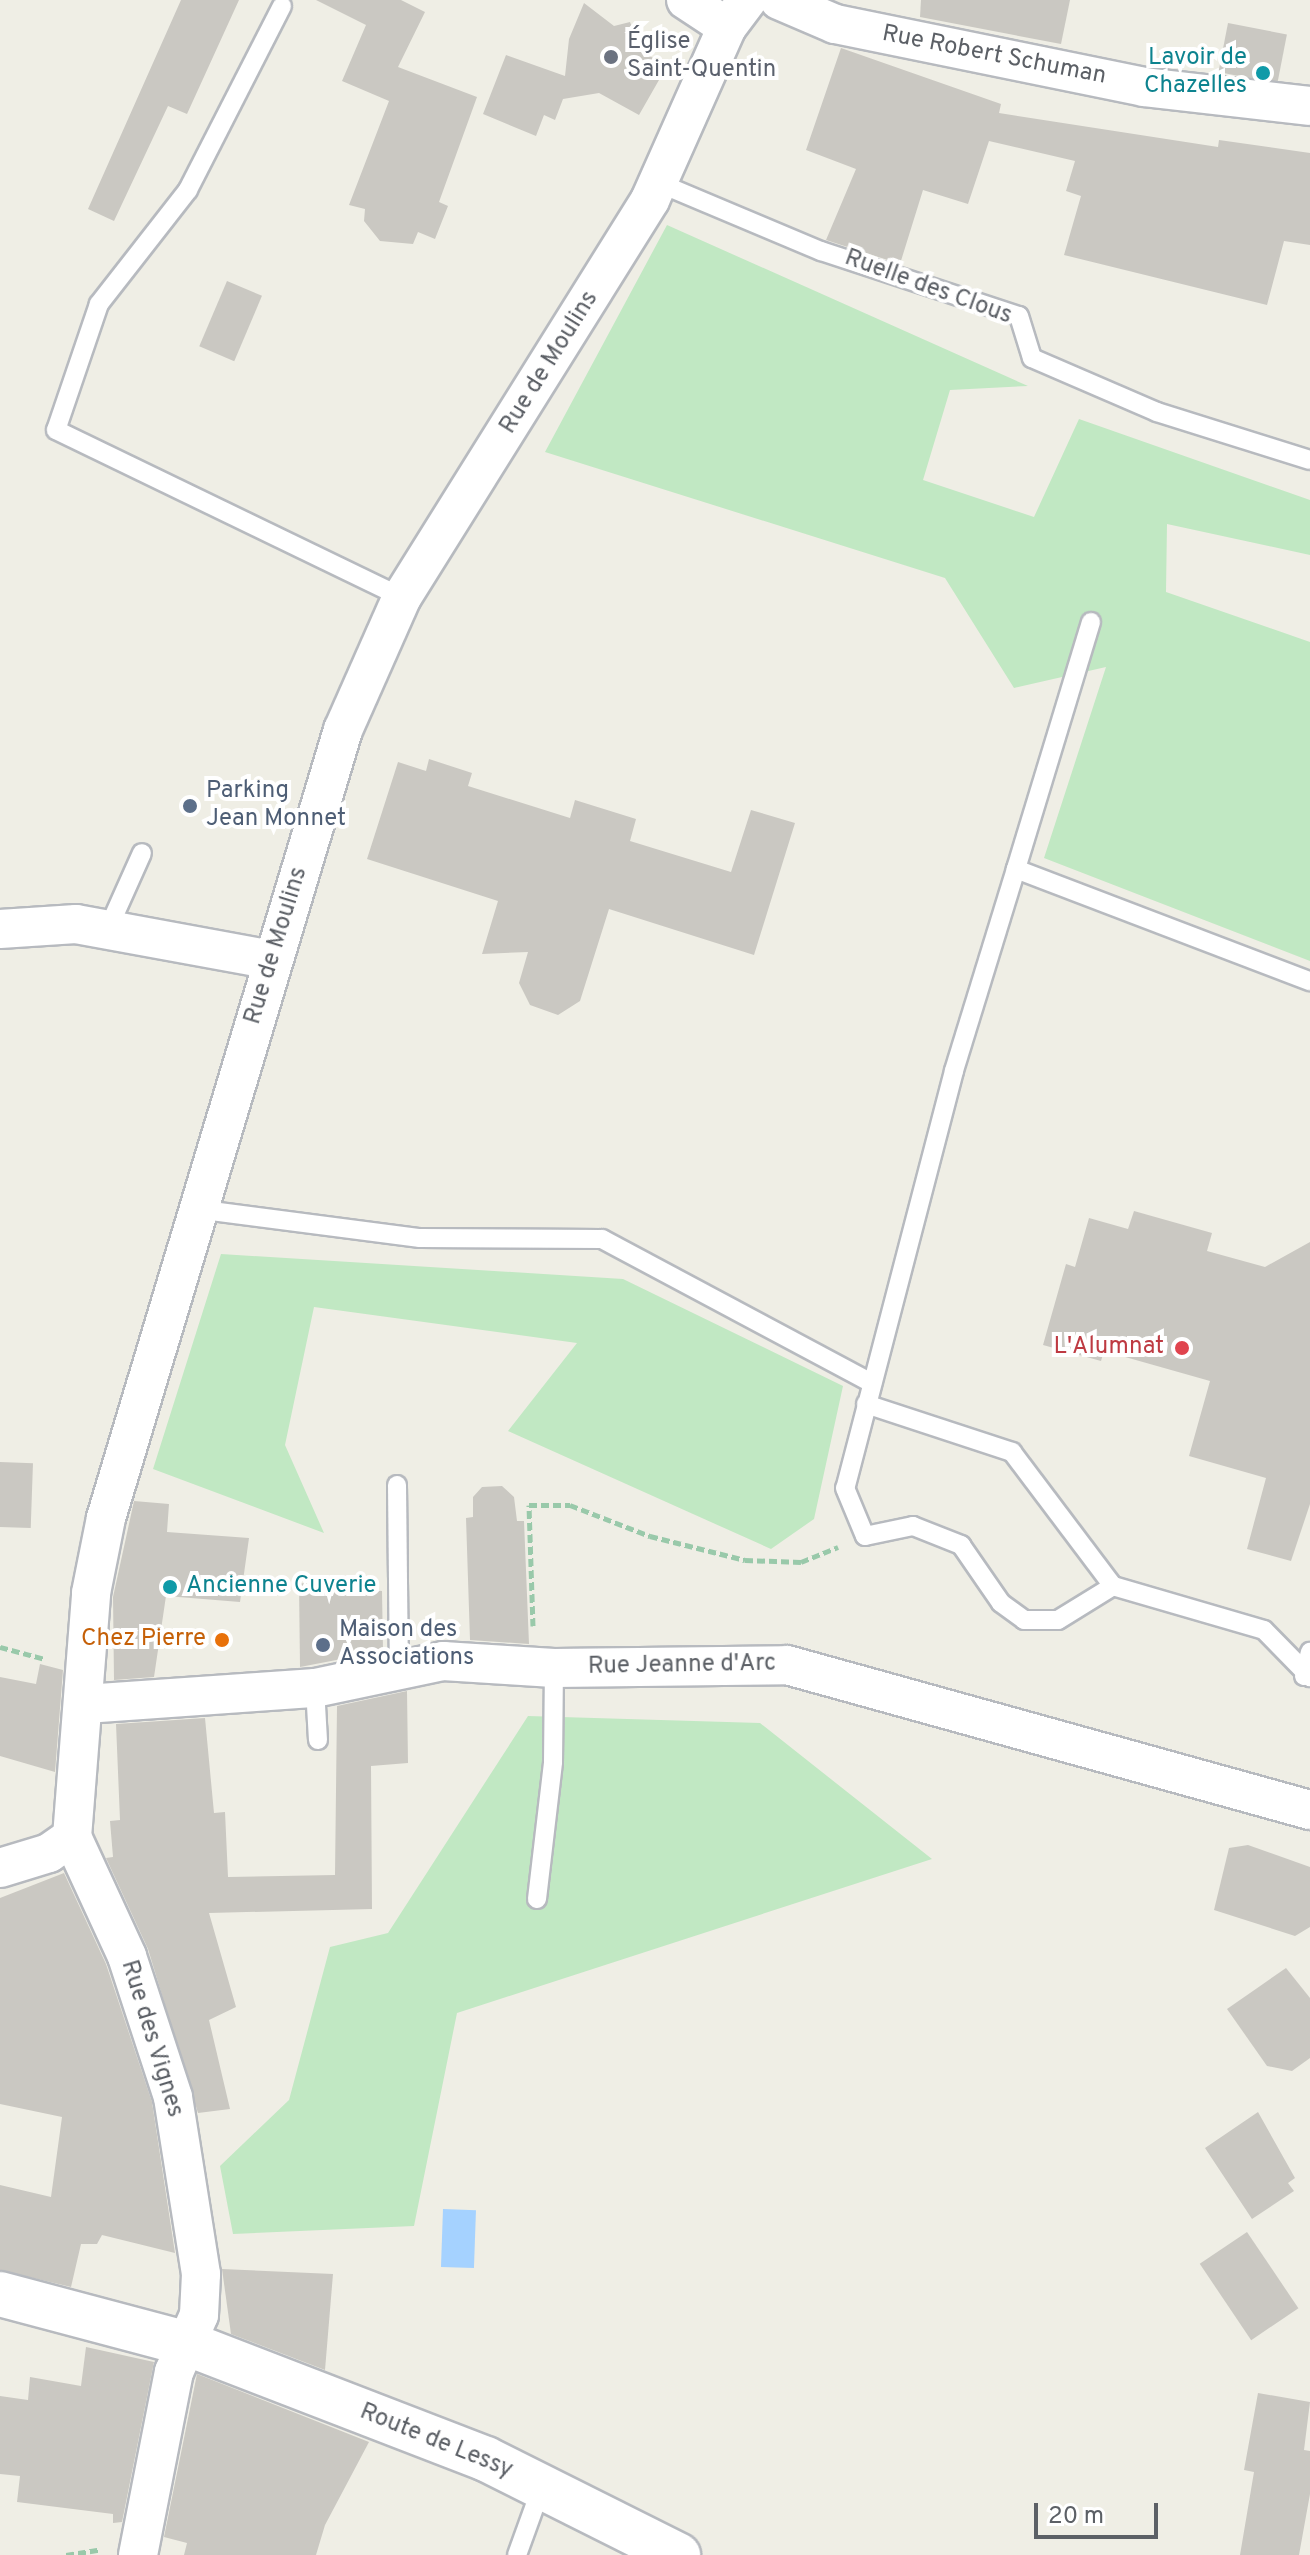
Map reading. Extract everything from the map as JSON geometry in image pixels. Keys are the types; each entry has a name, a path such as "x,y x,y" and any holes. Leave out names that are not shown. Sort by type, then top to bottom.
{"street":[{"path":"686,0 737,13"},
{"name":"Rue Robert Schuman","path":"779,0 835,24 1144,87 1310,106"},
{"name":"Rue de Moulins","path":"72,1837 85,1704 91,1593 106,1518 196,1209 343,730 402,597 659,183 737,13"},
{"path":"0,929 108,929 272,960"},
{"name":"Rue Jeanne d'Arc","path":"85,1704 315,1688 443,1661 544,1668 787,1665 1310,1810"},
{"path":"0,1868 49,1853 72,1837"},
{"name":"Rue des Vignes","path":"72,1837 127,1956 173,2097 201,2274 199,2315 174,2372 138,2555"},
{"name":"Route de Lessy","path":"0,2294 188,2344 542,2486 678,2555"}],"lane":[{"path":"282,6 188,190 99,304 56,430 402,597"},
{"name":"Ruelle des Clous","path":"659,183 821,251 1019,316 1032,358 1157,412 1310,460"},
{"path":"1091,622 954,1071 845,1488 865,1536 913,1526 961,1545 1001,1603 1024,1620 1058,1620 1113,1586"},
{"path":"108,929 142,853"},
{"path":"1016,869 1310,981"},
{"path":"196,1209 420,1238 602,1239 872,1383"},
{"path":"866,1404 1012,1452 1113,1586 1264,1630 1307,1676"},
{"path":"397,1485 399,1669"},
{"path":"1307,1676 1310,1652"},
{"path":"537,1899 553,1762 544,1668"},
{"path":"315,1688 318,1740"},
{"path":"517,2555 542,2486"}],"path":[{"path":"544,1668 529,1505 570,1505 650,1536 745,1560 801,1562 865,1536"}],"green space":[{"path":"667,225 1028,386 950,390 923,480 1034,517 1079,419 1310,500 1310,555 1167,524 1166,592 1310,642 1310,961 1044,858 1106,667 1014,688 945,578 545,452"},
{"path":"221,1254 623,1279 843,1386 814,1519 771,1549 508,1431 577,1343 314,1307 285,1445 324,1533 153,1469"},
{"path":"528,1716 760,1723 932,1859 457,2013 414,2226 233,2234 220,2166 289,2100 330,1947 388,1933"}],"water":[{"path":"443,2209 476,2210 474,2268 441,2267"}],"building":[{"path":"181,0 239,0 187,114 168,106 114,221 88,209"},
{"path":"316,0 401,0 425,12 398,67 477,97 439,202 448,206 435,239 418,232 413,244 380,241 364,221 365,209 349,205 389,101 342,81 366,25"},
{"path":"921,0 1070,0 1061,44 920,17"},
{"path":"584,3 614,26 630,22 641,51 667,66 639,115 599,93 563,99 555,120 544,115 536,136 483,114 506,55 565,76 569,39"},
{"path":"1228,23 1287,34 1277,84 1218,72"},
{"path":"841,48 1001,104 999,113 1218,147 1219,140 1310,153 1310,245 1284,241 1267,305 1064,255 1081,196 1066,191 1075,161 989,141 968,204 923,190 900,264 826,240 856,169 806,150"},
{"path":"227,281 262,296 234,361 199,346"},
{"path":"429,759 472,773 468,786 570,818 575,800 636,819 630,841 731,872 751,810 795,823 754,955 609,909 580,1001 558,1015 530,1005 519,983 528,952 482,954 498,901 367,859 398,762 426,771"},
{"name":"L'Alumnat","path":"1134,1211 1212,1233 1207,1251 1265,1267 1310,1242 1310,1504 1291,1561 1247,1549 1266,1478 1189,1456 1210,1381 1104,1351 1101,1361 1043,1345 1066,1264 1075,1267 1089,1218 1128,1229"},
{"path":"0,1462 33,1463 31,1528 0,1527"},
{"path":"502,1486 514,1497 517,1521 524,1521 529,1644 470,1640 466,1518 473,1517 473,1497 482,1487"},
{"name":"Ancienne Cuverie","path":"134,1501 169,1504 167,1532 249,1538 240,1602 166,1596 154,1677 114,1680 113,1597"},
{"path":"299,1583 382,1591 383,1651 300,1667"},
{"path":"40,1664 63,1670 55,1772 0,1756 0,1677 36,1684"},
{"path":"407,1691 408,1763 371,1766 372,1909 209,1913 236,2007 209,2020 230,2109 198,2113 148,1949 106,1858 113,1857 110,1821 120,1820 116,1724 205,1718 214,1813 225,1812 228,1877 335,1875 337,1706"},
{"path":"1248,1845 1310,1867 1310,1927 1295,1936 1214,1910 1229,1848"},
{"path":"64,1873 106,1964 152,2102 175,2253 102,2235 97,2244 81,2244 71,2287 0,2270 0,2185 51,2197 62,2117 0,2104 0,1898"},
{"path":"1286,1968 1310,1998 1310,2058 1292,2071 1267,2066 1227,2009"},
{"path":"1258,2112 1295,2178 1288,2183 1294,2191 1252,2219 1205,2148"},
{"path":"1247,2232 1298,2308 1251,2340 1200,2264"},
{"path":"222,2269 333,2274 325,2370 231,2334"},
{"path":"86,2347 154,2362 122,2522 113,2523 113,2514 17,2502 20,2476 0,2474 0,2396 28,2400 30,2377 81,2386"},
{"path":"197,2374 369,2442 325,2525 316,2555 184,2555 187,2543 164,2537"},
{"path":"1258,2393 1310,2402 1304,2450 1310,2451 1310,2494 1299,2555 1240,2555 1254,2472 1244,2470"}],"place":[{"name":"Église Saint-Quentin","path":"611,57"},
{"name":"Lavoir de Chazelles","path":"1263,73"},
{"name":"Parking Jean Monnet","path":"190,806"},
{"name":"L'Alumnat","path":"1182,1348"},
{"name":"Ancienne Cuverie","path":"170,1587"},
{"name":"Chez Pierre","path":"222,1640"},
{"name":"Maison des Associations","path":"323,1645"}]}
